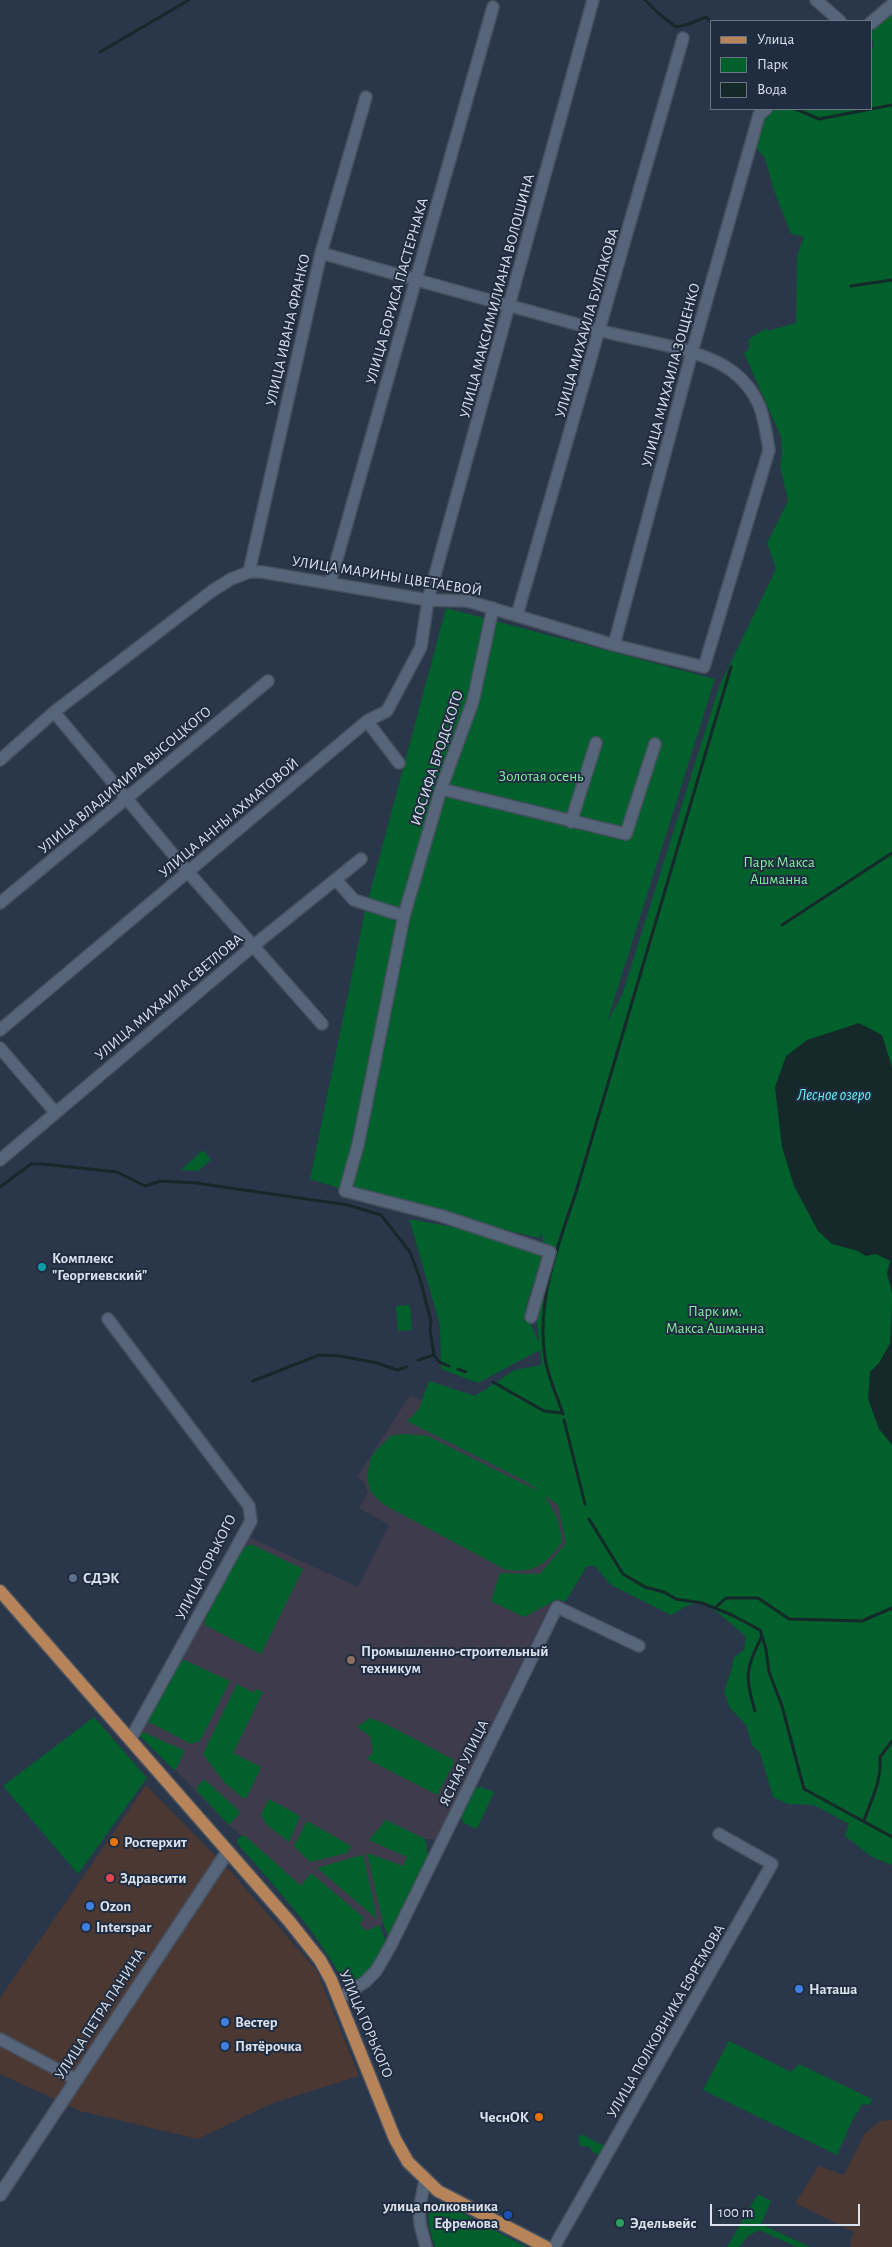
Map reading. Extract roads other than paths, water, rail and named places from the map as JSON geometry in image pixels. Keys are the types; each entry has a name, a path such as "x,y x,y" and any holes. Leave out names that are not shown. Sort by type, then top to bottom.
{"main road":[{"path":"872,23 892,5"},
{"name":"УЛИЦА ГОРЬКОГО","path":"0,1591 228,1851 320,1960 332,1980 395,2139 408,2162 438,2191 546,2247"},
{"name":"УЛИЦА ПЕТРА ПАНИНА","path":"0,2195 165,1943 228,1851"}],"street":[{"name":"УЛИЦА МАКСИМИЛИАНА ВОЛОШИНА","path":"428,600 593,0"},
{"path":"816,0 839,20"},
{"name":"УЛИЦА БОРИСА ПАСТЕРНАКА","path":"330,583 493,8"},
{"name":"УЛИЦА МИХАИЛА БУЛГАКОВА","path":"518,616 683,38"},
{"name":"УЛИЦА ИВАНА ФРАНКО","path":"249,572 321,253 366,97"},
{"name":"УЛИЦА МИХАИЛА ЗОЩЕНКО","path":"614,645 692,352 763,112"},
{"path":"321,253 510,306 692,352"},
{"name":"УЛИЦА МАРИНЫ ЦВЕТАЕВОЙ","path":"0,760 54,712 212,591 231,579 249,572 262,572 428,600 468,601 614,645 704,667 769,450 764,422 756,395 731,371 692,352"},
{"name":"УЛИЦА АННЫ АХМАТОВОЙ","path":"0,1030 367,721 387,711 422,647 428,600"},
{"name":"ИОСИФА БРОДСКОГО","path":"493,608 473,701 441,789 404,916 358,1145 345,1191 442,1216 550,1252 531,1317"},
{"name":"УЛИЦА ВЛАДИМИРА ВЫСОЦКОГО","path":"0,903 268,681"},
{"path":"54,712 188,872 322,1024"},
{"path":"367,721 399,763"},
{"path":"572,822 596,743"},
{"path":"441,789 626,834 655,744"},
{"name":"УЛИЦА МИХАИЛА СВЕТЛОВА","path":"0,1160 253,946 361,859"},
{"path":"336,880 354,900 404,916"},
{"path":"0,1048 55,1112"},
{"name":"УЛИЦА ГОРЬКОГО","path":"108,1319 249,1506 251,1521 130,1740"},
{"name":"ЯСНАЯ УЛИЦА","path":"339,1998 365,1982 376,1971 392,1945 557,1607 639,1646"},
{"name":"УЛИЦА ПОЛКОВНИКА ЕФРЕМОВА","path":"554,2247 772,1864 718,1834"},
{"path":"0,2039 77,2080"},
{"path":"425,2180 420,2210 420,2224 426,2247"}],"water":[{"name":"Лесное озеро","path":"859,1023 882,1035 892,1067 892,1293 887,1273 890,1261 876,1254 866,1256 858,1251 832,1244 818,1231 794,1186 782,1147 775,1087 786,1056 807,1040"},
{"path":"892,1304 892,1445 879,1429 868,1399 870,1372 879,1363 890,1343"}],"waterway":[{"path":"100,52 189,0"},
{"path":"645,0 676,27 706,17 710,21"},
{"path":"872,109 892,105"},
{"path":"798,110 819,119 866,110"},
{"path":"851,286 892,280"},
{"path":"563,1414 550,1379 545,1358 544,1315 550,1274 731,667"},
{"path":"782,925 892,853"},
{"path":"0,1187 31,1164 43,1164 117,1172 145,1186 160,1181 196,1183 348,1205 381,1215 410,1252 420,1279 431,1321 430,1330 434,1355 439,1362 449,1366"},
{"path":"253,1381 319,1355 340,1356 377,1363 397,1370 407,1367"},
{"path":"418,1360 434,1355"},
{"path":"458,1369 466,1372"},
{"path":"493,1382 544,1411 562,1413"},
{"path":"564,1420 585,1504"},
{"path":"589,1519 623,1574 645,1587 664,1592 676,1599 702,1603 732,1615 760,1630 766,1649 769,1672 782,1706 804,1789 892,1837"},
{"path":"715,1608 726,1598 758,1598 789,1619 862,1621 892,1608"},
{"path":"755,1711 749,1689 748,1672 762,1636"},
{"path":"864,1821 878,1782 880,1757 892,1741"}],"place":[{"name":"Комплекс \"Георгиевский\"","path":"42,1267"},
{"name":"СДЭК","path":"73,1578"},
{"name":"Промышленно-строительный техникум","path":"351,1660"},
{"name":"Ростерхит","path":"114,1842"},
{"name":"Здравсити","path":"110,1878"},
{"name":"Ozon","path":"90,1906"},
{"name":"Interspar","path":"86,1927"},
{"name":"Наташа","path":"799,1989"},
{"name":"Вестер","path":"225,2022"},
{"name":"Пятёрочка","path":"225,2046"},
{"name":"ЧеснОК","path":"539,2117"},
{"name":"улица полковника Ефремова","path":"508,2215"},
{"name":"Эдельвейс","path":"620,2223"}],"park label":[{"name":"Золотая осень","path":"541,776"},
{"name":"Парк Макса Ашманна","path":"779,870"},
{"name":"Парк им. Макса Ашманна","path":"715,1320"}]}
